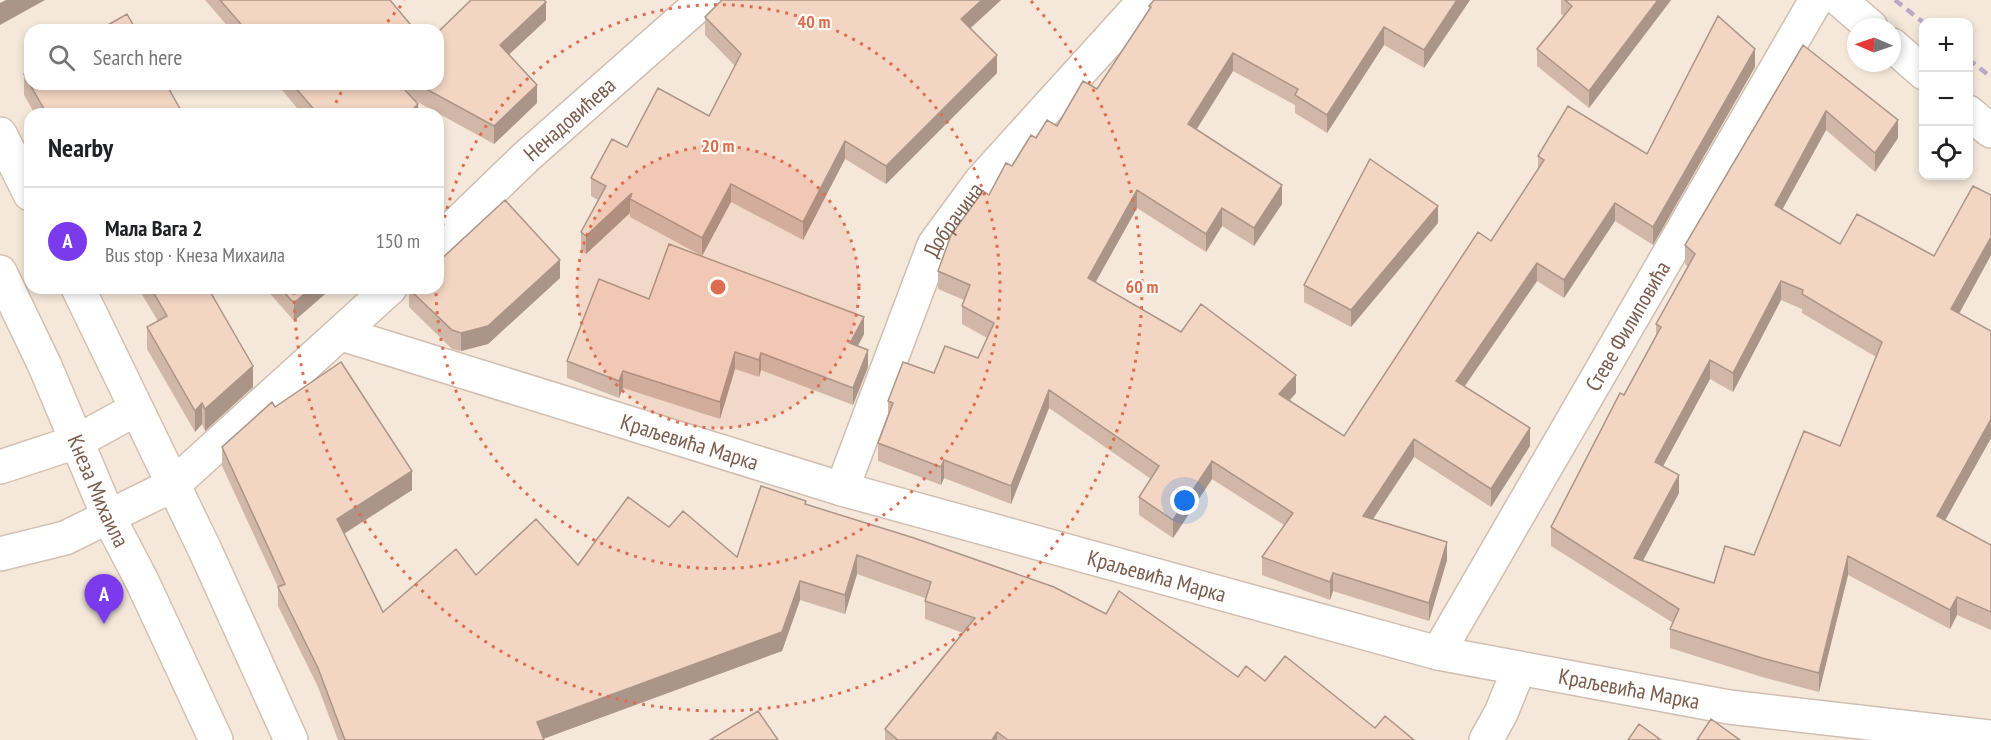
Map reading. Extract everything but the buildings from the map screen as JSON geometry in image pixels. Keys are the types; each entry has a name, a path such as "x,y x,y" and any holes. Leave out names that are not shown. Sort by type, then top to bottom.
{"street":[{"name":"Ненадовићева","path":"444,236 526,157 704,0"},
{"name":"Добрачина","path":"842,489 934,245 981,181 1145,0"},
{"name":"Стеве Филиповића","path":"1438,653 1816,0"},
{"path":"1840,0 1861,18"},
{"path":"1901,53 1922,72"},
{"path":"1973,116 1991,131"},
{"path":"0,134 24,182"},
{"name":"Кнеза Михаила","path":"0,272 45,366 109,518 141,579 216,740"},
{"path":"81,294 173,485 291,740"},
{"path":"0,554 64,538 173,485 384,294"},
{"name":"Краљевића Марка","path":"342,334 842,489 1438,653 1729,706 1991,737"},
{"path":"0,468 76,442 136,410"},
{"path":"1486,740 1502,713 1519,669"}],"shaded area":[{"path":"0,0 1991,0 1991,740 0,740"}],"railway":[{"path":"1895,0 1919,19"},
{"path":"1973,63 1991,77"}],"place":[{"name":"Мала Вага 2","path":"104,624"}]}
